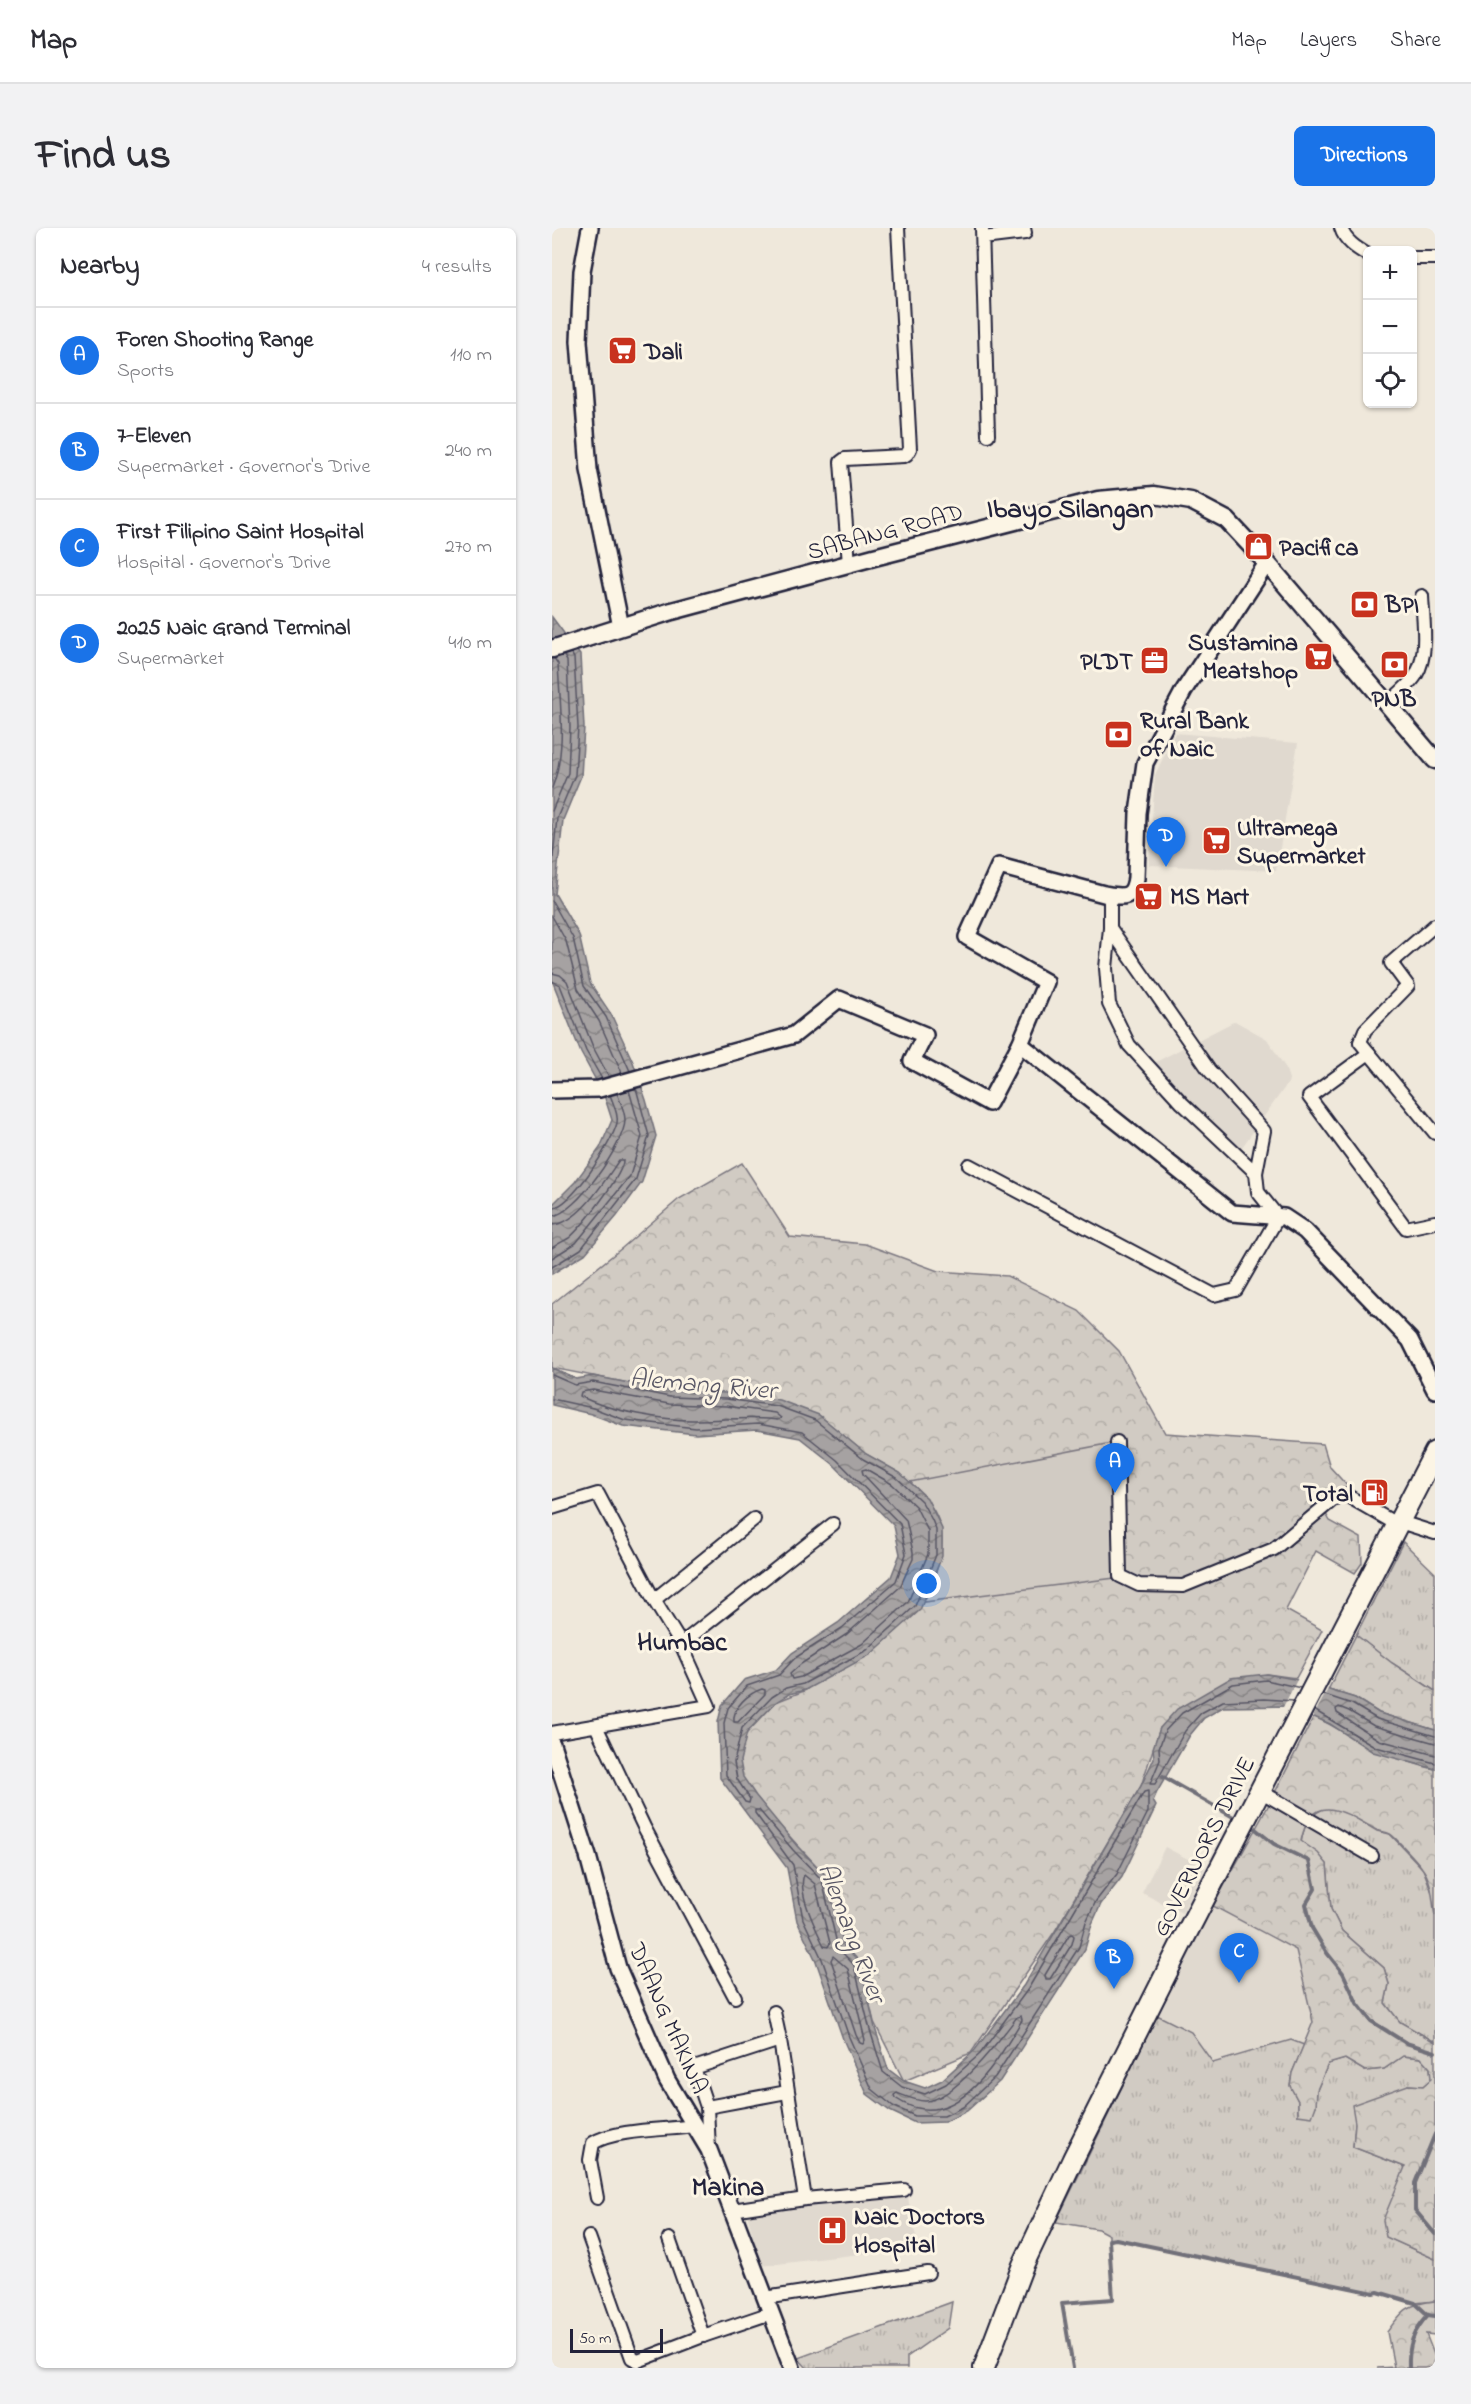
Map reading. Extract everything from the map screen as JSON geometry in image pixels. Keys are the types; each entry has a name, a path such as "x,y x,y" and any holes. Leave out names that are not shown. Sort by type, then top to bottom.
{"main road":[{"name":"SABANG ROAD","path":"552,649 621,627 849,564 1098,500 1154,495 1191,501 1227,520 1267,563 1435,760"},
{"name":"GOVERNOR'S DRIVE","path":"984,2368 1023,2265 1073,2159 1288,1735 1435,1452"}],"street":[{"path":"590,228 582,272 579,341 589,470 621,627"},
{"path":"849,564 841,462 904,456 910,449 898,228"},
{"path":"988,435 983,233 1025,233 1024,228"},
{"path":"1341,228 1342,233 1354,246 1363,252"},
{"path":"1417,258 1435,258"},
{"path":"552,1090 599,1089 794,1035 839,999 925,1035 912,1061 989,1103 1020,1044 1046,982 967,937 999,866 1110,895 1121,897 1128,895 1134,888 1140,784 1145,763 1184,690 1267,563"},
{"path":"1386,705 1416,676 1421,662 1424,645 1422,596"},
{"path":"1110,895 1110,928 1106,968 1109,1004 1128,1045 1182,1103 1256,1173"},
{"path":"1435,925 1391,963 1407,986 1361,1036 1360,1042 1435,1132"},
{"path":"1110,928 1209,1070 1264,1131 1256,1173 1258,1192 1278,1217"},
{"path":"1020,1044 1232,1213 1284,1217 1305,1231 1410,1340 1435,1390"},
{"path":"1369,1053 1310,1097 1406,1228 1435,1222"},
{"path":"969,1165 1214,1295 1236,1290 1278,1217"},
{"path":"1118,1442 1120,1576 1138,1585 1183,1586 1274,1549 1336,1497 1346,1495 1399,1523 1435,1533"},
{"path":"552,1508 598,1494 654,1600 681,1644 708,1706 552,1733"},
{"path":"654,1600 754,1519"},
{"path":"681,1644 833,1524"},
{"path":"596,1726 644,1827 735,1997"},
{"name":"DAANG MAKINA","path":"552,1744 588,1856 618,1968 667,2080 709,2150 792,2368"},
{"path":"1260,1791 1372,1856"},
{"path":"774,2012 805,2199"},
{"path":"709,2150 707,2107 694,2068 780,2040"},
{"path":"707,2107 787,2092"},
{"path":"597,2198 590,2160 593,2143 605,2137 629,2133 695,2126"},
{"path":"732,2210 805,2199 904,2190"},
{"path":"589,2237 635,2361 771,2313"},
{"path":"669,2239 703,2336"},
{"path":"765,2298 928,2273"}],"shaded area":[{"path":"1175,733 1298,743 1276,871 1149,865 1155,775"},
{"path":"1235,1021 1267,1039 1285,1067 1289,1079 1237,1154 1148,1066"},
{"path":"1165,1847 1205,1868 1182,1913 1142,1893"},
{"path":"1213,1906 1296,1950 1313,2022 1304,2045 1291,2040 1212,2063 1191,2032 1157,2015"},
{"name":"Naic Doctors Hospital","path":"907,2193 918,2247 761,2266 747,2214"}],"green space":[{"path":"742,1163 790,1237 865,1244 938,1271 1007,1276 1079,1311 1119,1351 1165,1433 1323,1444 1330,1467 1351,1490 1327,1491 1318,1500 1330,1521 1361,1538 1362,1563 1355,1573 1316,1551 1286,1610 1322,1630 1296,1678 1267,1674 1160,1728 1141,1786 1055,1931 971,2053 904,2081 874,2022 859,1961 844,1946 827,1877 734,1776 746,1734 776,1702 806,1690 942,1556 942,1529 937,1518 900,1473 866,1454 821,1417 721,1393 670,1391 552,1368 552,1304 679,1199"},
{"path":"1117,1442 1123,1577 924,1602 937,1568 942,1539 940,1525 934,1511 910,1482"},
{"path":"1403,1542 1435,1573 1435,1691 1392,1663 1356,1635"},
{"path":"1356,1635 1392,1663 1435,1691 1435,1730 1379,1713 1355,1698 1328,1690"},
{"path":"1314,1716 1388,1754 1435,1769 1435,1916 1426,1873 1390,1834 1375,1829 1350,1815 1329,1809 1320,1810 1312,1815 1301,1841 1318,1853 1327,1864 1331,1909 1342,1931 1384,1968 1389,1984 1385,2003 1400,2022 1435,2042 1435,2259 1386,2237 1383,2220 1405,2167 1353,2147 1355,2123 1352,2105 1408,2085 1423,2086 1431,2079 1430,2068 1421,2058 1403,2056 1384,2069 1365,2071 1345,2059 1328,2064 1317,2090 1316,2106 1312,2117 1298,2115 1298,2101 1290,2086 1292,2073 1313,2022 1296,1950 1213,1906"},
{"path":"1328,1807 1344,1811 1377,1831 1390,1834 1423,1869 1433,1895 1435,1916 1435,2042 1400,2022 1385,2003 1389,1984 1384,1968 1342,1931 1331,1909 1327,1864 1301,1842 1304,1829 1312,1816"},
{"path":"1157,2015 1191,2032 1213,2063 1291,2040 1304,2045 1292,2073 1290,2085 1298,2101 1298,2115 1316,2106 1317,2090 1328,2064 1345,2059 1365,2071 1384,2069 1403,2056 1421,2058 1430,2068 1431,2079 1423,2086 1408,2085 1355,2123 1353,2147 1405,2167 1387,2237 1435,2259 1435,2301 1415,2303 1379,2292 1374,2293 1116,2239 1109,2240 1109,2235 1098,2229 1056,2222"},
{"path":"1435,2301 1435,2335 1426,2334 1435,2357 1433,2368 1377,2368 1394,2367 1387,2332 1397,2318 1412,2306"},
{"path":"952,2302 948,2328 907,2357 907,2368 807,2368 798,2358"}],"water":[{"path":"552,617 580,655 584,727 581,776 563,820 555,894 579,935 590,983 611,1014 633,1062 656,1136 642,1182 617,1216 585,1254 552,1274 552,1205 575,1182 600,1148 612,1120 604,1095 581,1053 552,980"},
{"path":"552,1368 576,1379 593,1376 670,1391 726,1393 779,1400 819,1415 866,1454 900,1473 927,1498 942,1529 942,1556 920,1610 870,1655 805,1690 789,1694 776,1702 747,1732 740,1761 743,1777 756,1796 797,1846 827,1877 844,1946 860,1962 875,2028 888,2069 904,2081 925,2088 942,2080 975,2050 1024,1985 1141,1786 1154,1758 1153,1748 1160,1728 1177,1709 1231,1678 1266,1674 1294,1679 1355,1698 1379,1713 1435,1730 1435,1769 1373,1752 1330,1724 1289,1706 1223,1707 1204,1718 1190,1735 1157,1792 1153,1801 1156,1806 1122,1877 1101,1904 1085,1949 1000,2081 967,2111 945,2122 915,2123 890,2111 867,2094 843,2039 816,1961 797,1921 787,1868 720,1778 718,1722 722,1705 744,1680 776,1670 792,1653 838,1623 891,1577 900,1554 894,1526 833,1464 800,1438 757,1430 696,1434 623,1426 591,1414 552,1405"}],"pier":[{"path":"1298,1678 1329,1687 1312,1719 1288,1709 1282,1709"}],"waterway":[{"path":"1163,1777 1235,1818"},
{"path":"1253,1827 1274,1844 1309,1861 1315,1889 1306,1904 1312,1928 1327,1953 1343,1973 1357,2003 1371,2021 1406,2043 1435,2052"},
{"path":"1435,2134 1415,2183 1415,2210 1435,2234"},
{"path":"1073,2368 1062,2303 1113,2299 1109,2240 1116,2239 1378,2292 1415,2303 1428,2315"},
{"path":"1409,2368 1409,2353 1415,2333 1428,2315 1435,2316"}],"place":[{"name":"Dali","path":"623,351"},
{"name":"Pacifica","path":"1258,547"},
{"name":"BPI","path":"1364,604"},
{"name":"Sustamina Meatshop","path":"1319,656"},
{"name":"PLDT","path":"1154,661"},
{"name":"PNB","path":"1394,665"},
{"name":"Rural Bank of Naic","path":"1119,734"},
{"name":"Ultramega Supermarket","path":"1216,841"},
{"name":"2025 Naic Grand Terminal","path":"1166,867"},
{"name":"MS Mart","path":"1149,896"},
{"name":"Foren Shooting Range","path":"1115,1493"},
{"name":"Total","path":"1374,1493"},
{"name":"First Filipino Saint Hospital","path":"1239,1983"},
{"name":"7-Eleven","path":"1114,1989"},
{"name":"Naic Doctors Hospital","path":"833,2230"}],"district":[{"name":"Ibayo Silangan","path":"1070,508"},
{"name":"Humbac","path":"682,1641"},
{"name":"Makina","path":"728,2186"}],"water label":[{"name":"Alemang River","path":"703,1383"},
{"name":"Alemang River","path":"853,1932"}]}
